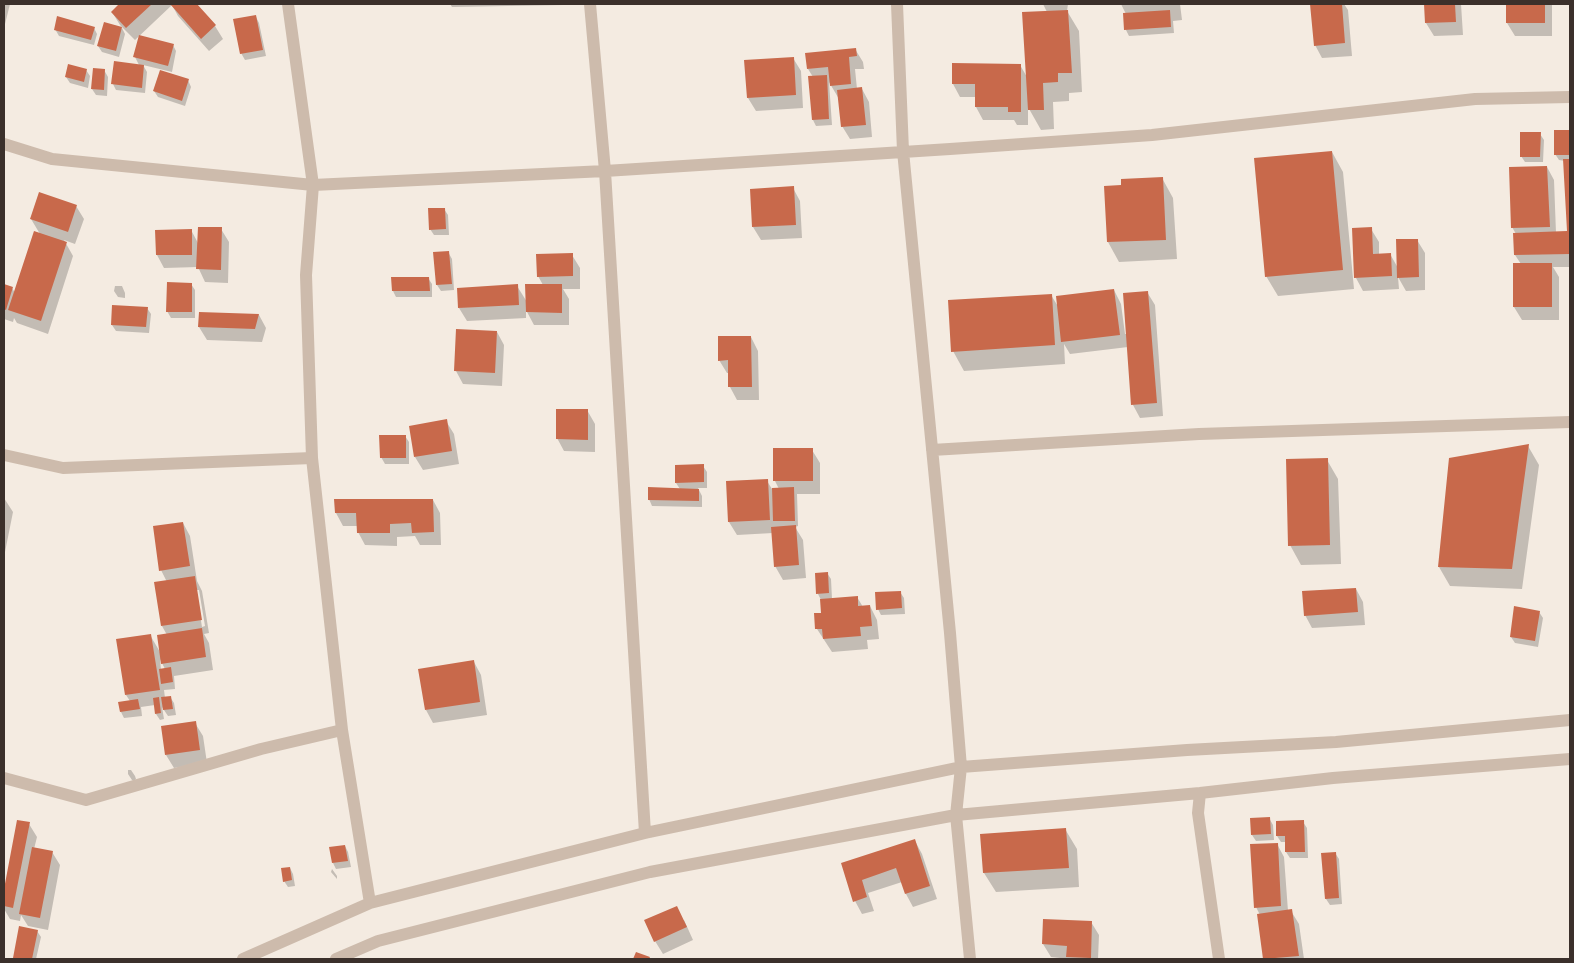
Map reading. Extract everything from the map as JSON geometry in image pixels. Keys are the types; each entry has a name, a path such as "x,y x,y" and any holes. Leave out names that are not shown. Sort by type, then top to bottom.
{"street":[{"path":"288,4 313,185 306,275 312,458 342,730 370,903"},
{"path":"590,4 605,171 645,833"},
{"path":"897,4 903,151 961,767 956,815 970,959"},
{"path":"4,144 52,159 313,185 605,171 1152,135 1475,99 1570,97"},
{"path":"932,450 1199,434 1570,422"},
{"path":"4,455 63,468 312,458"},
{"path":"243,959 370,903 645,833 961,767 1187,750 1336,742 1570,720"},
{"path":"4,778 86,800 261,749 342,730"},
{"path":"336,959 378,941 650,872 956,815 1200,794 1333,778 1570,759"},
{"path":"1200,794 1198,813 1219,959"}],"building":[{"path":"119,4 152,4 126,28 111,12"},
{"path":"170,4 197,4 216,25 201,39"},
{"path":"1310,4 1342,4 1345,43 1314,46"},
{"path":"1424,4 1455,4 1456,22 1425,23"},
{"path":"1506,4 1545,4 1545,23 1506,23"},
{"path":"1068,10 1072,73 1058,73 1058,82 1043,83 1044,110 1028,110 1022,12"},
{"path":"1170,10 1171,27 1124,30 1123,13"},
{"path":"256,15 263,50 240,54 233,19"},
{"path":"57,16 95,27 91,40 54,30"},
{"path":"104,22 122,27 116,51 97,46"},
{"path":"139,35 174,44 168,66 133,57"},
{"path":"856,48 857,56 849,57 851,84 830,86 828,67 807,69 805,53"},
{"path":"794,57 796,95 747,98 744,60"},
{"path":"114,61 144,65 142,88 111,84"},
{"path":"952,63 1021,64 1021,112 1008,112 1008,107 975,107 975,84 952,84"},
{"path":"68,64 87,69 84,82 65,77"},
{"path":"93,68 105,69 104,90 91,89"},
{"path":"160,70 189,79 182,101 153,91"},
{"path":"827,75 829,119 812,120 808,76"},
{"path":"862,87 866,125 841,127 837,90"},
{"path":"1554,130 1570,130 1570,155 1554,155"},
{"path":"1520,132 1541,132 1540,157 1520,157"},
{"path":"1332,151 1343,270 1265,277 1254,158"},
{"path":"1563,159 1570,159 1570,254 1514,255 1513,233 1567,231"},
{"path":"1547,166 1550,227 1511,228 1509,167"},
{"path":"1163,177 1166,240 1107,242 1104,186 1121,185 1121,179"},
{"path":"794,186 796,225 752,227 750,189"},
{"path":"39,192 77,205 68,232 30,219"},
{"path":"428,208 445,208 446,229 429,230"},
{"path":"198,227 222,227 221,270 196,269"},
{"path":"1372,227 1373,254 1391,253 1392,276 1354,278 1352,228"},
{"path":"192,229 192,255 156,255 155,230"},
{"path":"34,231 67,242 41,321 8,310"},
{"path":"1396,239 1418,239 1419,277 1397,278"},
{"path":"449,251 452,284 436,285 433,252"},
{"path":"573,253 573,276 537,277 536,254"},
{"path":"1513,263 1552,263 1552,307 1513,307"},
{"path":"391,277 429,277 430,291 392,291"},
{"path":"167,282 192,283 192,312 166,312"},
{"path":"4,284 13,287 6,310 4,309"},
{"path":"518,284 519,305 458,308 457,288"},
{"path":"525,284 562,284 562,313 526,312"},
{"path":"1114,289 1120,335 1061,342 1056,296"},
{"path":"1148,291 1157,403 1131,405 1123,293"},
{"path":"1052,294 1055,345 951,352 948,300"},
{"path":"112,305 148,307 146,327 111,325"},
{"path":"199,312 259,314 255,329 198,327"},
{"path":"456,329 497,331 495,373 454,371"},
{"path":"718,336 751,336 752,387 728,387 728,360 718,361"},
{"path":"556,409 588,409 588,440 556,439"},
{"path":"447,419 452,451 414,457 409,426"},
{"path":"379,435 406,435 406,458 380,458"},
{"path":"1529,444 1512,569 1438,567 1449,458"},
{"path":"773,448 813,448 813,481 773,481"},
{"path":"1328,458 1330,545 1288,546 1286,459"},
{"path":"704,464 704,482 675,483 675,465"},
{"path":"768,479 770,520 728,522 726,481"},
{"path":"648,487 699,489 699,501 648,500"},
{"path":"794,487 795,521 773,521 772,488"},
{"path":"334,499 433,499 434,532 412,533 411,523 390,524 390,533 357,533 356,513 335,513"},
{"path":"183,522 190,566 159,571 153,526"},
{"path":"796,525 799,565 774,567 771,527"},
{"path":"828,572 829,593 816,594 815,573"},
{"path":"195,576 202,620 161,626 154,582"},
{"path":"1356,588 1358,612 1304,616 1302,591"},
{"path":"901,591 902,608 876,610 875,592"},
{"path":"858,596 858,606 870,605 872,626 860,627 861,636 823,639 822,629 815,629 814,613 821,613 820,599"},
{"path":"1514,606 1540,611 1535,641 1510,637"},
{"path":"202,628 206,657 161,664 157,635"},
{"path":"151,634 160,690 125,695 116,639"},
{"path":"474,660 480,702 425,710 418,669"},
{"path":"171,667 173,682 161,684 159,669"},
{"path":"171,696 173,709 163,710 161,697"},
{"path":"159,697 161,713 155,714 153,698"},
{"path":"138,699 140,709 120,712 118,702"},
{"path":"196,721 200,750 165,755 161,726"},
{"path":"1270,817 1271,834 1251,835 1250,818"},
{"path":"17,820 30,822 13,908 4,906 4,889"},
{"path":"1304,820 1305,852 1285,852 1285,836 1276,836 1276,821"},
{"path":"1066,828 1069,868 983,873 980,834"},
{"path":"915,839 930,886 905,894 896,868 862,880 867,897 853,902 841,863"},
{"path":"1278,843 1281,906 1254,908 1250,844"},
{"path":"345,845 348,861 332,863 329,847"},
{"path":"32,847 53,851 40,918 19,914"},
{"path":"1336,852 1339,898 1325,899 1321,853"},
{"path":"290,867 292,880 283,882 281,868"},
{"path":"677,906 687,927 654,942 644,920"},
{"path":"1292,909 1299,956 1263,959 1257,914"},
{"path":"1043,919 1092,921 1091,958 1066,957 1067,946 1042,944"},
{"path":"19,926 38,930 32,959 13,958"},
{"path":"636,952 650,957 649,959 633,959"}]}
